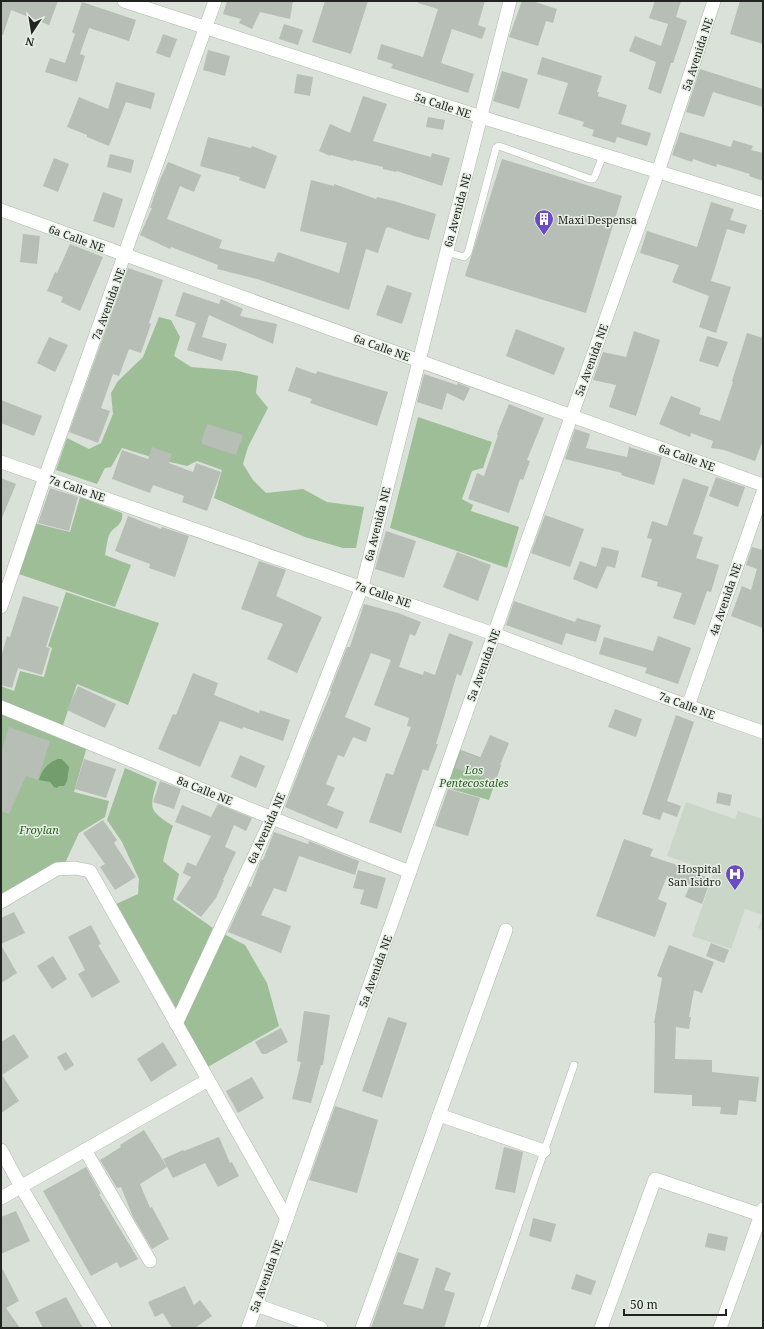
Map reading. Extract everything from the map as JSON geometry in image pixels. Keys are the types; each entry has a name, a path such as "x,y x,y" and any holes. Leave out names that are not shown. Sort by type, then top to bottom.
{"street":[{"name":"5a Calle NE","path":"124,1 481,117 763,204"},
{"name":"7a Avenida NE","path":"1,607 45,477 215,1"},
{"name":"6a Avenida NE","path":"176,1024 272,818 362,587 418,360 510,1"},
{"name":"5a Avenida NE","path":"248,1328 658,172 714,1"},
{"name":"6a Calle NE","path":"1,210 763,484"},
{"name":"7a Calle NE","path":"1,462 362,587 763,732"},
{"name":"4a Avenida NE","path":"688,706 763,492"},
{"name":"8a Calle NE","path":"1,707 272,818 410,872"},
{"path":"1,902 57,869 75,868 90,871 287,1219"},
{"path":"362,1328 506,930"},
{"path":"1,1198 208,1080"},
{"path":"439,1115 544,1151"},
{"path":"1,1150 105,1328"},
{"path":"85,1150 150,1261"},
{"path":"601,1328 655,1179 762,1212 720,1328"},
{"path":"256,1305 321,1328"}],"lane":[{"path":"446,252 464,257 468,253 496,148 499,146 590,179 593,179 595,176 603,155"},
{"path":"482,1328 574,1065"}],"shaded area":[{"path":"62,759 69,767 67,781 64,786 59,786 57,788 50,782 39,780 46,767 51,762"},
{"name":"Hospital San Isidro","path":"686,802 735,819 738,811 763,819 763,915 745,909 731,949 692,936 714,872 667,856"},
{"path":"763,915 763,930 758,928"}],"green space":[{"path":"159,317 171,320 180,337 174,356 191,367 238,371 258,376 256,393 268,408 248,447 243,464 253,480 266,493 303,489 327,502 364,507 356,548 343,548 305,537 214,498 222,470 197,461 187,466 122,448 111,467 105,468 97,484 56,470 67,438 89,449 101,443 113,414 111,393 118,381 143,357"},
{"path":"418,417 492,442 483,468 472,471 462,499 473,505 471,511 519,527 507,568 390,528"},
{"path":"80,497 122,513 120,523 109,535 105,555 131,565 115,607 16,573 34,523 70,532"},
{"path":"66,592 159,623 128,705 77,684 62,728 1,703 1,686 14,691 20,671 44,677 52,648 48,646"},
{"name":"Froylan","path":"1,707 88,743 74,792 109,801 105,817 79,833 65,863 54,865 1,894"},
{"name":"Los Pentecostales","path":"458,749 501,765 489,800 444,787"},
{"path":"125,768 157,782 152,804 153,808 159,816 173,826 163,861 179,874 173,900 213,928 177,1010 116,904 138,894 139,879 122,842 107,820"},
{"path":"224,934 245,945 267,983 279,1026 206,1068 181,1024"}],"building":[{"path":"1,1 58,1 49,25 11,10 3,35 1,34"},
{"path":"227,1 293,1 290,19 260,12 252,29 239,23 241,19 223,14"},
{"path":"325,1 368,1 351,54 312,42"},
{"path":"419,1 485,1 478,25 486,28 482,39 452,29 441,63 474,74 468,93 391,68 393,64 377,59 381,44 423,57 438,9 418,3"},
{"path":"522,1 532,1 557,9 553,23 546,21 538,46 509,37"},
{"path":"655,1 681,1 676,17 687,21 661,94 648,89 656,62 629,51 635,36 661,46 668,24 649,18"},
{"path":"740,1 763,1 763,44 730,34"},
{"path":"82,2 136,20 129,41 89,28 80,54 85,56 77,82 45,72 50,58 65,63 75,34 72,32"},
{"path":"284,24 303,30 298,45 279,39"},
{"path":"163,34 177,39 170,58 156,53"},
{"path":"208,50 230,56 225,76 203,70"},
{"path":"542,57 602,76 597,92 599,92 598,96 627,105 621,124 651,133 647,146 617,137 615,143 592,136 594,130 582,126 584,122 558,114 568,83 537,74"},
{"path":"700,69 763,89 763,107 713,92 704,117 686,112"},
{"path":"502,71 528,79 519,109 493,101"},
{"path":"297,74 313,77 310,96 294,93"},
{"path":"116,82 155,93 151,109 126,102 109,146 67,127 79,97 108,109"},
{"path":"363,96 387,104 373,141 431,157 432,153 450,158 442,186 397,171 383,169 383,167 330,156 319,151 330,124 350,133"},
{"path":"428,117 445,120 443,130 426,127"},
{"path":"680,132 731,147 733,140 753,146 751,150 763,153 763,181 749,176 750,174 717,164 716,167 693,159 692,162 672,155"},
{"path":"208,137 251,148 252,146 277,156 265,189 239,180 240,177 200,166"},
{"path":"110,154 134,160 131,173 107,167"},
{"path":"54,158 69,164 58,192 43,186"},
{"name":"Maxi Despensa","path":"502,159 622,196 586,313 465,276"},
{"path":"168,162 201,175 194,192 180,186 167,219 222,240 219,248 274,262 278,252 339,273 347,243 300,231 311,180 334,186 334,184 376,199 377,197 394,201 436,214 429,240 388,227 386,228 378,253 366,249 349,310 257,279 217,269 218,265 171,247 170,249 140,235 152,208 150,208"},
{"path":"103,192 123,199 114,228 93,221"},
{"path":"711,202 734,209 730,220 747,225 744,234 727,229 711,281 731,287 716,333 699,327 709,296 672,282 679,265 640,253 647,231 697,247"},
{"path":"23,234 40,236 37,264 20,262"},
{"path":"70,244 103,257 80,311 61,302 63,297 47,291"},
{"path":"128,268 163,280 149,323 151,324 141,353 129,349 119,376 113,374 101,408 110,411 98,443 69,432"},
{"path":"387,285 412,293 402,324 376,315"},
{"path":"183,292 219,304 221,299 243,309 240,316 277,324 273,344 209,315 202,337 227,344 222,361 187,350 196,323 175,316"},
{"path":"516,329 565,348 554,375 506,356"},
{"path":"634,331 660,340 636,416 609,407 616,385 593,380 603,352 626,357"},
{"path":"747,333 763,338 763,440 755,461 724,450 711,448 713,441 691,433 690,437 659,424 671,396 701,408 699,414 720,421"},
{"path":"707,336 728,342 718,367 699,361"},
{"path":"49,337 68,345 55,372 37,363"},
{"path":"296,367 316,374 317,371 388,392 377,426 310,403 312,399 288,391"},
{"path":"424,374 457,385 458,383 470,388 464,401 447,393 442,410 417,402"},
{"path":"1,400 42,416 34,436 1,423"},
{"path":"509,404 544,418 527,460 530,461 523,480 520,479 509,513 468,499 477,473 484,476 498,435 497,434"},
{"path":"207,424 243,435 236,455 202,444"},
{"path":"575,429 590,434 586,448 627,457 629,447 662,457 654,485 621,475 622,473 565,459"},
{"path":"152,447 172,454 169,463 193,472 196,463 221,472 207,511 182,502 184,496 153,485 150,493 112,479 122,450 148,459"},
{"path":"716,477 745,487 738,507 709,496"},
{"path":"1,478 16,484 1,520"},
{"path":"683,478 709,487 693,534 703,537 696,558 719,565 711,592 707,591 695,625 673,618 682,593 657,586 658,582 641,577 652,539 647,538 652,521 667,526"},
{"path":"50,488 78,497 69,531 38,523"},
{"path":"545,515 584,529 570,567 531,553"},
{"path":"128,516 161,529 162,527 189,536 175,577 149,568 150,564 115,551"},
{"path":"386,531 416,541 404,578 375,569"},
{"path":"602,547 619,551 615,568 607,566 597,589 573,579 580,561 596,567"},
{"path":"752,547 763,550 763,628 731,616 742,586 751,590 757,569 746,565"},
{"path":"457,552 491,565 478,601 443,587"},
{"path":"259,561 286,570 276,596 322,617 297,673 267,659 283,624 241,609"},
{"path":"23,596 59,607 46,647 50,648 42,675 18,668 12,688 1,685 1,658 7,636 10,637"},
{"path":"514,601 575,622 577,618 601,625 596,642 566,633 562,645 506,625"},
{"path":"364,604 398,613 421,622 415,636 410,634 399,667 423,675 424,671 435,675 449,633 473,642 461,676 457,674 436,744 438,744 428,771 423,769 401,833 369,822 386,773 393,775 411,727 407,726 409,718 374,705 391,660 371,653 345,717 371,728 366,742 353,737 344,757 338,755 326,784 335,788 327,805 344,812 337,829 285,807 331,692 330,691 347,647 350,647"},
{"path":"658,636 691,648 678,684 645,673 647,668 599,654 604,637 653,651"},
{"path":"193,673 218,683 214,695 259,713 260,710 290,720 283,741 243,727 242,729 220,721 200,767 158,749 173,714 176,715"},
{"path":"78,686 116,704 105,728 67,710"},
{"path":"615,709 642,719 636,737 608,727"},
{"path":"676,715 694,722 667,801 681,806 677,817 663,812 660,820 642,814"},
{"path":"9,727 50,741 38,780 26,776 9,814 1,811 1,752"},
{"path":"490,735 509,743 500,765 495,783 455,768 461,751 480,758"},
{"path":"240,755 265,766 256,788 231,777"},
{"path":"84,759 116,769 106,798 75,789"},
{"path":"160,781 181,789 174,809 153,802"},
{"path":"448,789 480,798 468,836 435,826"},
{"path":"718,792 732,795 730,806 716,803"},
{"path":"218,804 252,818 246,831 234,825 225,847 236,852 216,898 201,917 176,899 191,877 183,873 187,862 196,866 211,836 175,822 182,805 211,817"},
{"path":"103,820 117,840 114,843 136,877 115,890 100,867 105,864 83,833"},
{"path":"274,832 308,844 309,841 359,861 355,875 299,856 286,892 274,888 261,915 291,926 281,953 228,932 249,886 251,887"},
{"path":"624,839 653,849 650,856 692,870 711,879 702,904 685,897 690,885 667,876 658,899 667,903 655,937 596,916"},
{"path":"358,870 386,878 377,909 360,904 364,890 353,888"},
{"path":"14,912 25,933 1,944 1,918"},
{"path":"91,925 101,944 98,945 120,982 92,998 78,974 85,970 68,937"},
{"path":"711,943 729,950 724,963 706,956"},
{"path":"1,945 17,973 1,983"},
{"path":"669,945 714,962 702,993 694,990 689,1017 691,1017 689,1029 676,1027 675,1059 712,1060 712,1072 759,1077 756,1102 739,1100 737,1115 720,1114 721,1107 692,1106 692,1095 654,1093 654,1023 662,978 657,976"},
{"path":"53,956 67,979 52,989 37,966"},
{"path":"304,1011 330,1015 323,1065 321,1065 311,1103 292,1099 301,1062 297,1061"},
{"path":"388,1017 407,1023 382,1098 362,1091"},
{"path":"281,1028 288,1042 266,1054 262,1054 255,1042"},
{"path":"14,1034 29,1057 2,1075 19,1101 1,1113 1,1042"},
{"path":"163,1042 177,1065 151,1082 137,1059"},
{"path":"66,1052 74,1065 65,1071 57,1057"},
{"path":"252,1077 264,1098 238,1113 226,1091"},
{"path":"335,1106 378,1120 357,1193 309,1180"},
{"path":"144,1130 167,1167 140,1184 150,1208 152,1207 169,1239 152,1249 133,1217 121,1187 117,1188 100,1160"},
{"path":"219,1137 230,1163 232,1162 239,1176 218,1187 205,1163 173,1178 163,1159"},
{"path":"504,1147 523,1152 515,1193 495,1189"},
{"path":"86,1167 101,1194 99,1194 138,1259 120,1268 117,1262 91,1276 43,1191"},
{"path":"16,1211 30,1241 1,1254 1,1217"},
{"path":"533,1218 556,1224 551,1242 529,1236"},
{"path":"708,1233 728,1237 725,1251 705,1247"},
{"path":"398,1252 419,1259 403,1304 423,1309 436,1267 451,1273 444,1290 455,1293 444,1328 371,1328"},
{"path":"1,1266 19,1301 6,1308 20,1328 1,1328"},
{"path":"576,1274 596,1281 591,1295 571,1289"},
{"path":"185,1286 194,1305 200,1300 212,1316 195,1328 172,1328 163,1313 155,1317 148,1302"},
{"path":"66,1297 83,1328 43,1328 35,1312"}],"place":[{"name":"Maxi Despensa","path":"544,236"},
{"name":"Hospital San Isidro","path":"735,891"}]}
